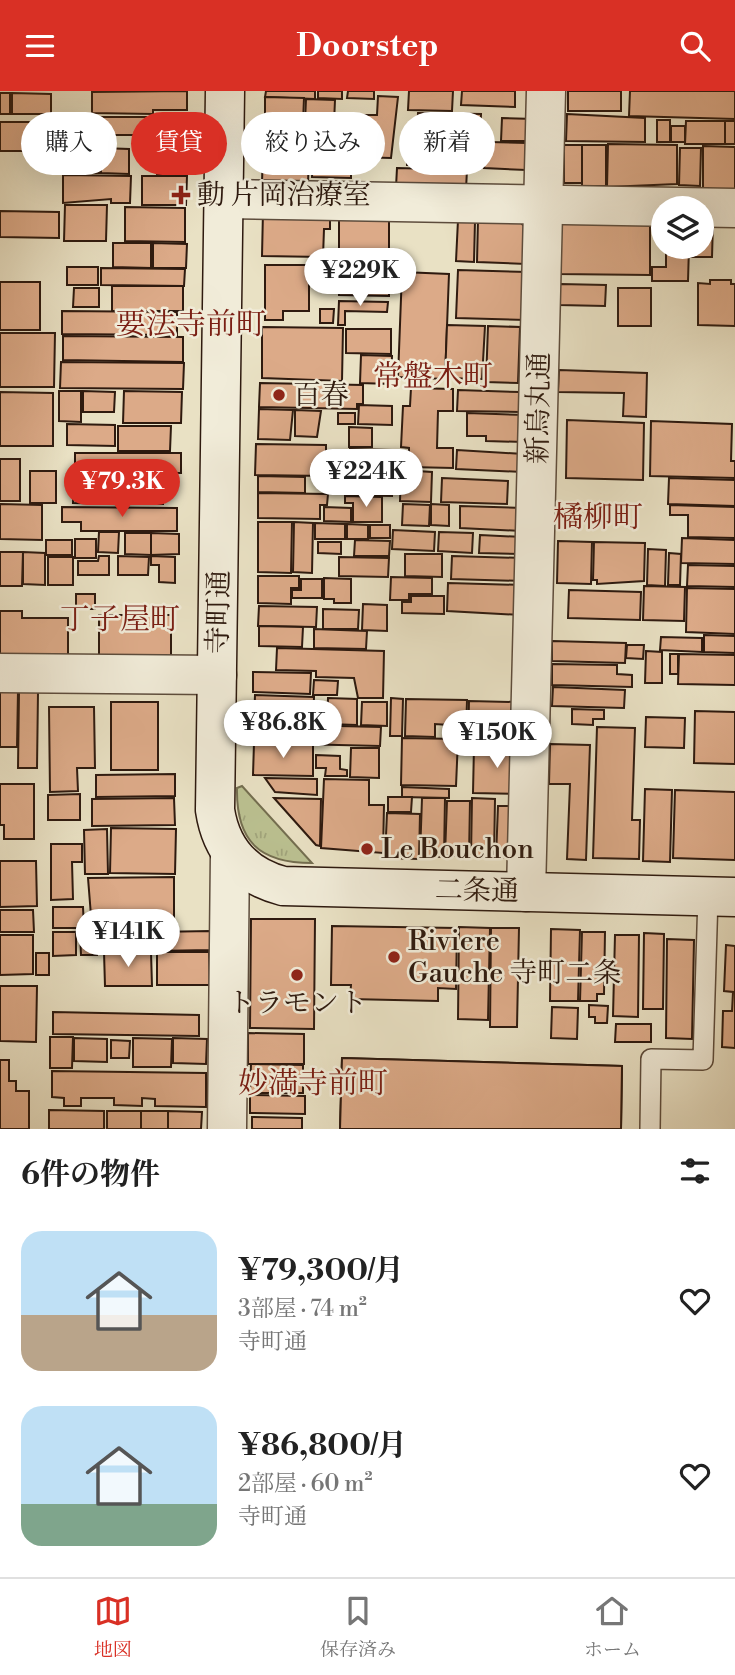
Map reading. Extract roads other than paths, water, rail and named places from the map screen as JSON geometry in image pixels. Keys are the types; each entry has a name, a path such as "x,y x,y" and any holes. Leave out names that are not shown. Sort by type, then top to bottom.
{"street":[{"name":"寺町通","path":"225,91 215,810 220,832 230,853 227,1129"},
{"name":"新烏丸通","path":"526,892 546,91"},
{"path":"225,199 735,208"},
{"path":"0,674 218,675"},
{"name":"二条通","path":"230,853 248,871 283,886 721,896"}],"lane":[{"path":"650,1129 651,1059 703,1060 721,896"}],"place":[{"name":"動 片岡治療室","path":"181,195"},
{"name":"百春","path":"279,395"},
{"name":"Le Bouchon","path":"367,849"},
{"name":"Riviere Gauche 寺町二条","path":"394,957"},
{"name":"トラモント","path":"297,975"}],"district":[{"name":"要法寺前町","path":"191,325"},
{"name":"常盤木町","path":"433,377"},
{"name":"橘柳町","path":"598,518"},
{"name":"丁子屋町","path":"120,620"},
{"name":"妙満寺前町","path":"313,1084"}]}
